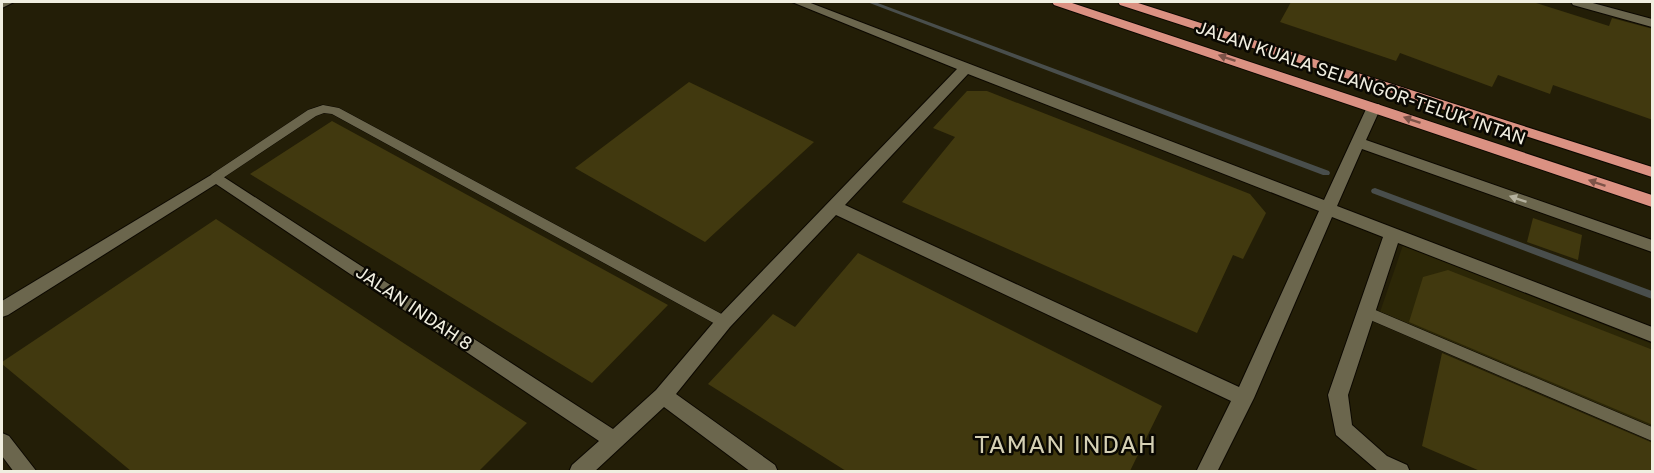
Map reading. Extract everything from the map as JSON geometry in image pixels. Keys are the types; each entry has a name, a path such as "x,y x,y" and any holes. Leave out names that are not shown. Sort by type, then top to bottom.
{"highway":[{"name":"JALAN KUALA SELANGOR-TELUK INTAN","path":"1058,2 1653,201"},
{"name":"JALAN KUALA SELANGOR-TELUK INTAN","path":"1124,2 1653,172"}],"street":[{"path":"2,4 8,2"},
{"path":"798,2 1653,335"},
{"path":"1577,2 1653,23"},
{"path":"579,471 663,396 724,322 832,206 966,68"},
{"path":"1206,471 1244,398 1327,207 1374,107"},
{"path":"1358,142 1653,246"},
{"path":"2,310 216,177"},
{"name":"JALAN INDAH 8","path":"216,177 613,440"},
{"path":"832,206 1244,398"},
{"path":"1393,233 1338,395 1343,429 1380,462 1400,471"},
{"path":"663,396 768,471"},
{"path":"2,442 27,471"}],"lane":[{"path":"216,177 312,113 323,109 335,111 724,322"},
{"path":"1366,312 1653,434"}],"shaded area":[{"path":"1403,245 1652,344 1652,428 1380,312"}],"building":[{"path":"1291,2 1533,2 1609,26 1612,18 1653,29 1653,120 1553,85 1550,94 1498,75 1492,87 1400,53 1396,61 1280,22"},
{"path":"689,82 814,142 705,242 575,168"},
{"path":"967,91 987,91 1250,194 1266,213 1243,259 1233,255 1197,333 902,202 955,137 933,128"},
{"path":"332,121 668,305 592,383 250,174"},
{"path":"1533,218 1582,235 1578,260 1527,242"},
{"path":"216,219 527,423 479,471 131,471 2,364"},
{"path":"858,253 1162,406 1130,471 846,471 708,384 773,314 795,327"},
{"path":"1448,270 1653,350 1653,425 1409,322 1423,277"},
{"path":"1442,353 1653,443 1653,471 1480,471 1422,446"}],"waterway":[{"path":"870,2 1326,173"},
{"path":"1375,191 1652,295"}],"district":[{"name":"TAMAN INDAH","path":"1066,445"}]}
